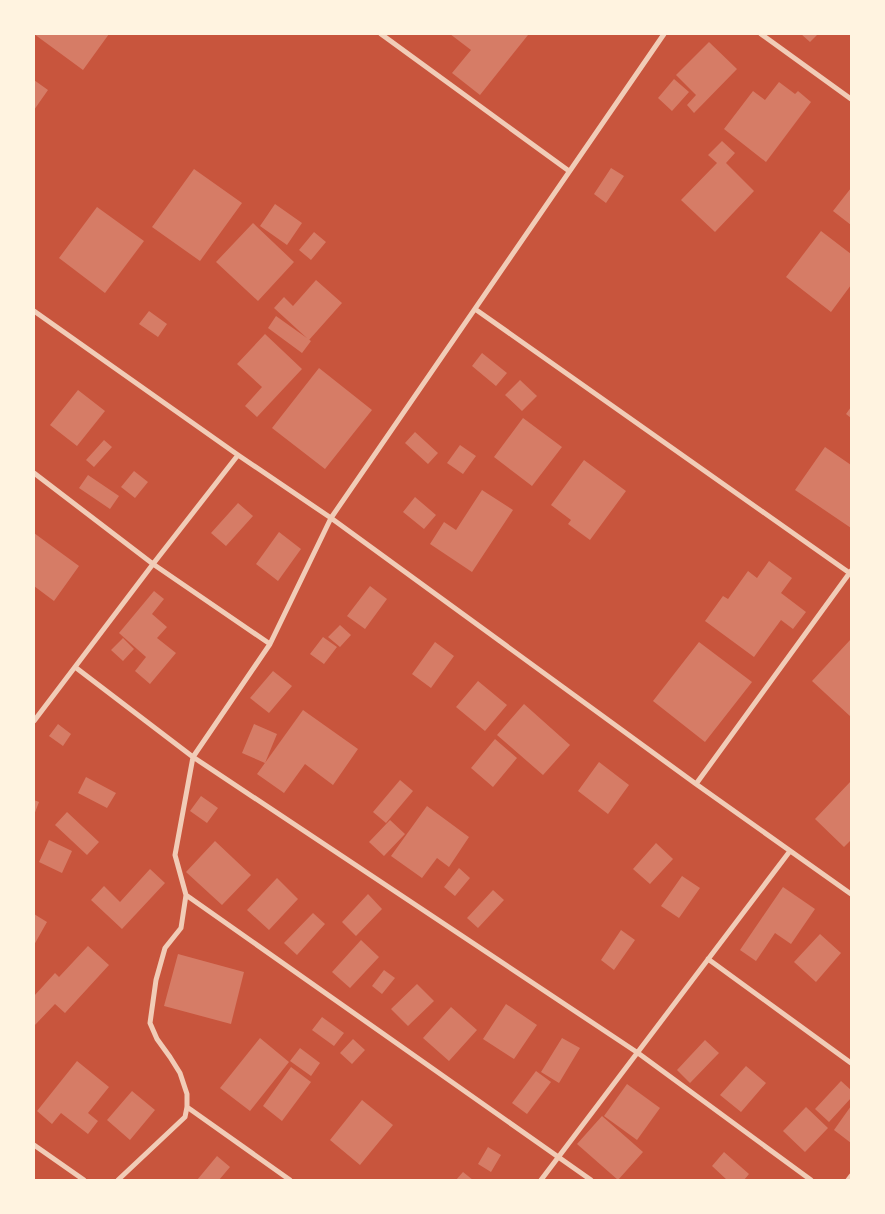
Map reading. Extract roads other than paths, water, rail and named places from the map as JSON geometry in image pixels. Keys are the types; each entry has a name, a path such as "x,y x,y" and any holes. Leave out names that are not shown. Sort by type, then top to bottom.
{"street":[{"path":"380,34 569,171"},
{"path":"118,1180 185,1117 187,1107 186,1094 180,1073 157,1039 150,1023 156,980 165,948 181,928 186,895 175,855 193,757 270,644 331,518 664,34"},
{"path":"761,34 851,99"},
{"path":"475,308 851,572 696,784"},
{"path":"34,311 331,518 696,784 851,894"},
{"path":"34,721 238,455"},
{"path":"34,473 153,564 270,644"},
{"path":"75,667 193,757 638,1053 811,1180"},
{"path":"541,1180 790,850"},
{"path":"186,895 591,1180"},
{"path":"708,959 851,1063"},
{"path":"187,1107 290,1180"},
{"path":"34,1145 84,1180"},
{"path":"848,1180 851,1176"}]}
